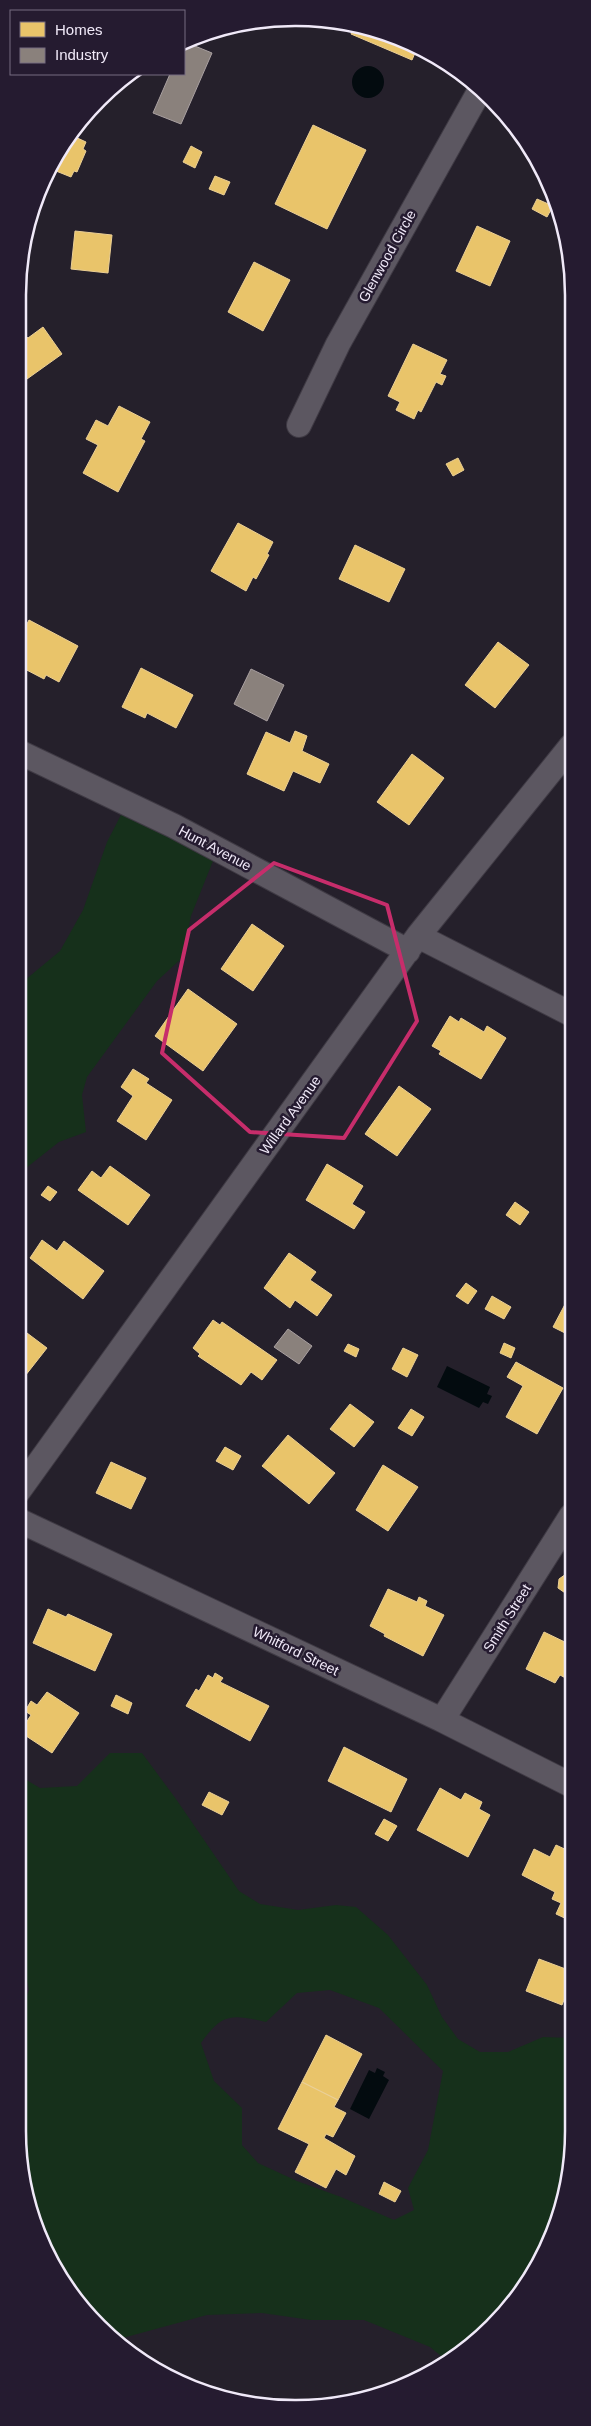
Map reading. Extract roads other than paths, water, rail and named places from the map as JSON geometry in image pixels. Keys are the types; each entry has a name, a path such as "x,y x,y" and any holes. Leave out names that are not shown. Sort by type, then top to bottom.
{"street":[{"name":"Glenwood Circle","path":"299,425 338,344 477,96"},
{"name":"Willard Avenue","path":"26,1481 413,944 565,754"},
{"name":"Hunt Avenue","path":"26,755 413,944 565,1011"},
{"name":"Whitford Street","path":"26,1524 442,1720 565,1782"},
{"name":"Smith Street","path":"442,1720 565,1525"}]}
